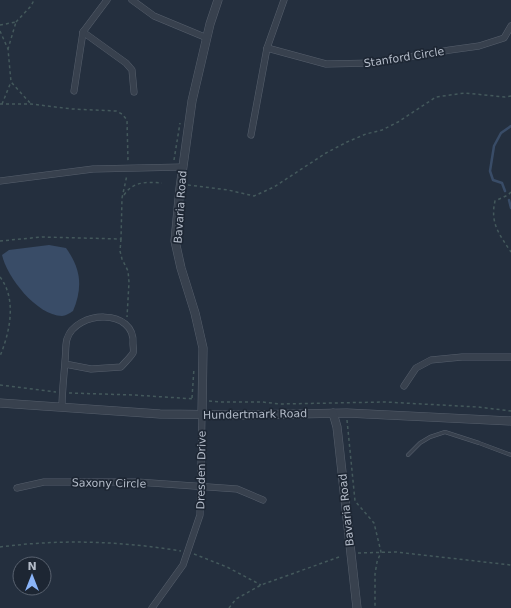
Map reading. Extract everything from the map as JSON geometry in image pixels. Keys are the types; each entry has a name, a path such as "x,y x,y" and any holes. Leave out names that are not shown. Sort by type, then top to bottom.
{"street":[{"path":"74,91 83,32 107,0"},
{"path":"132,0 154,16 207,38"},
{"name":"Bavaria Road","path":"202,414 204,348 181,268 176,241 183,167 192,101 218,0"},
{"path":"251,135 267,48 284,0"},
{"name":"Stanford Circle","path":"267,48 326,64 374,63 440,51 479,46 504,38 511,26"},
{"path":"83,32 126,63 132,70 134,92"},
{"path":"0,181 94,169 183,167"},
{"path":"62,407 62,392 67,339 75,327 85,320 101,317 114,317 126,323 134,338 133,353 121,367 91,368 65,364"},
{"path":"404,386 416,368 431,360 462,357 511,357"},
{"name":"Hundertmark Road","path":"0,403 160,414 241,415 347,413 511,421"},
{"name":"Bavaria Road","path":"333,413 336,427 357,608"},
{"name":"Dresden Drive","path":"152,608 183,565 200,514 202,414"},
{"name":"Saxony Circle","path":"17,488 44,482 137,482 237,489 263,500"}],"lane":[{"path":"408,455 420,443 430,436 444,432 479,442 511,455"}],"path":[{"path":"8,50 16,22 31,6 34,0"},
{"path":"0,25 16,22"},
{"path":"0,31 8,50 11,82 1,104 31,104 72,110 116,111 122,114 127,120 128,168 122,198 120,251 128,271 128,311 126,323"},
{"path":"11,82 31,104"},
{"path":"186,185 228,190 254,196 274,187 326,153 366,134 382,130 398,122 436,97 465,93 506,97 511,96"},
{"path":"122,198 130,186 140,183 162,184"},
{"path":"511,192 495,201 493,216 497,229 511,252"},
{"path":"0,241 42,237 121,239"},
{"path":"0,278 7,289 10,298 8,329 0,356"},
{"path":"0,385 62,392 134,394 220,402 262,402 280,404 347,402 440,405 511,411"},
{"path":"347,402 347,425 356,501 374,523 381,552 377,562 375,574 375,608"},
{"path":"0,547 47,542 86,541 120,543 187,552 227,567 261,585"},
{"path":"358,553 396,552 511,564"},
{"path":"229,608 236,599 261,585 339,557"}],"water":[{"path":"49,245 66,248 75,263 79,278 78,294 73,311 63,316 52,314 42,309 24,293 10,274 2,255 9,250"}],"waterway":[{"path":"505,191 502,183 493,180 490,171 494,146 501,133 511,126"},
{"path":"509,200 511,208"}]}
